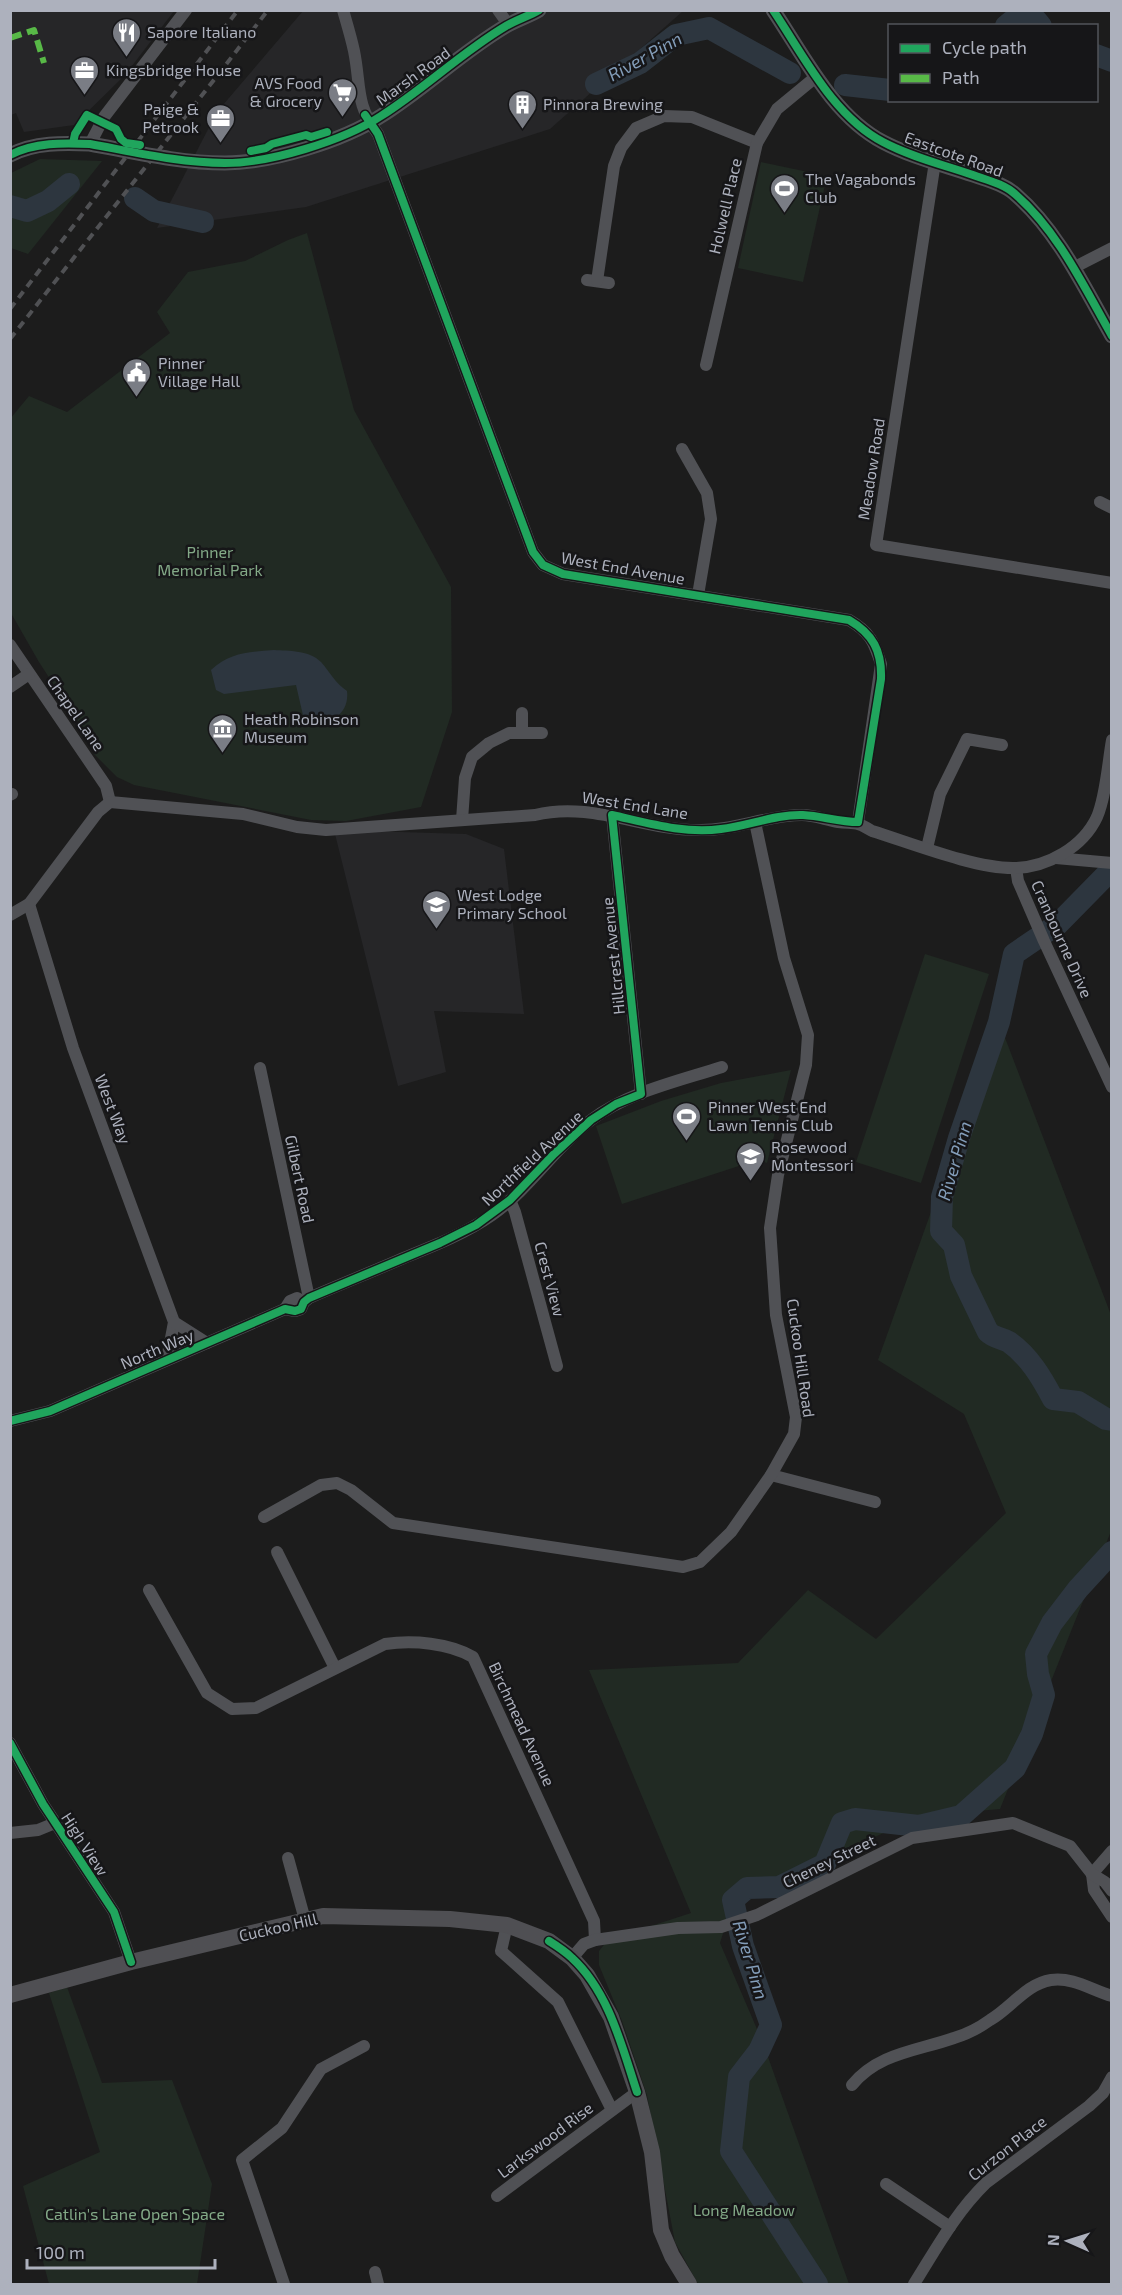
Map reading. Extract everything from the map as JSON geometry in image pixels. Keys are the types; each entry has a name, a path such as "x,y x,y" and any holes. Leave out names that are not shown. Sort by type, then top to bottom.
{"main road":[{"name":"Cuckoo Hill","path":"10,1995 131,1962 323,1916 450,1919 507,1925 549,1941 572,1958 587,1975 611,2017 637,2092 652,2152 662,2230 672,2256 689,2284"}],"street":[{"path":"90,144 104,117 186,10"},
{"name":"West End Avenue","path":"343,10 354,52 357,81 365,115 378,134 533,552 543,565 563,574 849,620 863,628 874,643 881,664 858,822"},
{"path":"498,10 508,24"},
{"name":"Marsh Road","path":"11,151 37,145 61,143 90,144 199,162 228,163 275,156 331,140 369,123 508,24 539,10"},
{"name":"Eastcote Road","path":"773,10 817,76 847,115 883,142 994,182 1013,192 1036,215 1073,268 1112,336"},
{"name":"Holwell Place","path":"706,365 757,143 777,109 817,76"},
{"path":"598,282 614,166 621,148 636,128 664,116 692,117 757,143"},
{"name":"Meadow Road","path":"935,162 876,545 1112,583"},
{"path":"1073,268 1112,248"},
{"path":"682,449 707,493 711,519 698,595"},
{"path":"1100,502 1112,508"},
{"name":"Chapel Lane","path":"10,645 106,786 110,802"},
{"path":"10,687 29,674"},
{"path":"522,713 522,732"},
{"path":"462,820 465,778 472,757 489,743 509,733 542,733"},
{"path":"927,848 940,794 967,739 1002,745"},
{"name":"West End Lane","path":"110,802 243,814 297,827 326,830 536,815 556,810 612,815 668,827 697,830 721,829 803,815 841,822 858,822 872,831 978,863 1016,868 1056,858 1079,842 1097,816 1112,740"},
{"path":"10,915 29,904 98,812 110,802"},
{"name":"Hillcrest Avenue","path":"612,815 641,1094"},
{"name":"Cuckoo Hill Road","path":"264,1517 321,1485 337,1483 351,1490 393,1523 683,1567 700,1562 731,1532 771,1475 794,1434 796,1417 776,1315 770,1228 778,1175 806,1065 808,1035 784,958 755,822"},
{"path":"1056,858 1112,863"},
{"name":"Cranbourne Drive","path":"1016,868 1018,881 1044,941 1108,1072 1112,1087"},
{"name":"West Way","path":"29,904 73,1048 174,1323"},
{"name":"Northfield Avenue","path":"306,1300 459,1234 495,1213 591,1120 616,1104 722,1066"},
{"name":"Gilbert Road","path":"260,1068 306,1300"},
{"name":"Crest View","path":"510,1200 557,1366"},
{"name":"North Way","path":"10,1421 50,1411 285,1309 290,1301 297,1298 306,1300"},
{"path":"167,1359 174,1323 207,1342"},
{"path":"771,1475 875,1502"},
{"path":"277,1552 335,1668"},
{"name":"Birchmead Avenue","path":"149,1590 207,1693 232,1709 256,1708 385,1644 401,1641 459,1649 473,1657 594,1921 596,1940"},
{"name":"High View","path":"10,1743 55,1823 114,1912 131,1962"},
{"path":"10,1833 38,1830 55,1823"},
{"name":"Cheney Street","path":"572,1958 584,1944 596,1940 678,1928 721,1927 757,1915 912,1838 1013,1823 1070,1846 1092,1874 1105,1882 1112,1891"},
{"path":"1092,1874 1112,1851"},
{"path":"288,1858 304,1920"},
{"name":"Cheney Street","path":"1092,1874 1094,1890 1112,1917"},
{"name":"Larkswood Rise","path":"507,1925 501,1951 558,2002 612,2110"},
{"path":"852,2085 862,2072 888,2057 969,2032 998,2015 1027,1990 1044,1982 1072,1981 1112,1996"},
{"path":"284,2284 242,2160 282,2128 321,2069 364,2046"},
{"name":"Curzon Place","path":"914,2284 950,2227 974,2195 986,2183 1089,2106 1103,2093 1112,2077"},
{"name":"Larkswood Rise","path":"496,2196 637,2092"},
{"path":"886,2184 950,2227"}],"shaded area":[{"path":"11,10 174,11 125,75 74,125 24,132 16,113 11,115"},
{"path":"303,11 683,11 550,129 306,207 157,228 217,112"},
{"path":"274,650 305,653 321,662 347,691 347,700 341,713 329,721 305,724 296,685 224,694 216,690 211,670 218,664 241,654"},
{"name":"West Lodge Primary School","path":"334,830 466,834 504,849 524,1014 434,1011 446,1072 398,1086"}],"green space":[{"path":"40,159 102,161 28,254 11,248 11,173"},
{"name":"The Vagabonds Club","path":"761,162 827,176 803,282 738,268"},
{"name":"Pinner Memorial Park","path":"307,233 354,410 451,587 452,712 421,807 346,821 311,820 134,785 117,777 94,754 88,738 39,662 11,613 10,419 29,396 67,412 170,333 157,312 188,272 245,261"},
{"path":"925,954 989,974 921,1183 856,1162"},
{"name":"Long Meadow","path":"999,1022 1111,1315 1111,1531 1000,1809 921,1816 733,1901 720,1943 763,2043 849,2284 698,2284 675,2242 647,2095 622,2021 599,1965 599,1951 608,1940 691,1913 589,1670 738,1663 808,1590 876,1639 1006,1513 964,1414 878,1360"},
{"name":"Pinner West End Lawn Tennis Club","path":"791,1070 767,1163 748,1156 745,1164 622,1204 596,1126 661,1101 721,1083"},
{"name":"Catlin's Lane Open Space","path":"67,1987 102,2083 172,2080 212,2184 197,2284 49,2284 23,2186 100,2152 49,1993"}],"waterway":[{"name":"River Pinn","path":"1008,24 1012,21 1037,21 1039,24"},
{"name":"River Pinn","path":"596,84 640,63 676,35 709,28 790,73"},
{"name":"River Pinn","path":"1098,56 1112,61"},
{"name":"River Pinn","path":"845,85 888,90"},
{"name":"River Pinn","path":"10,206 27,211 48,201 69,184"},
{"name":"River Pinn","path":"135,198 154,211 203,222"},
{"name":"River Pinn","path":"1112,869 1058,924 1014,954 999,1022 959,1138 942,1197 941,1231 954,1245 961,1276 988,1332 1009,1342 1023,1354 1040,1375 1053,1399 1078,1402 1106,1419 1112,1420"},
{"name":"River Pinn","path":"817,2284 731,2151 739,2077 759,2051 771,2025 743,1946 733,1900 747,1888 779,1887 825,1864 842,1823 855,1819 919,1826 961,1816 1015,1768 1032,1734 1044,1695 1038,1674 1036,1654 1052,1623 1078,1589 1112,1552"}],"railway":[{"path":"10,309 238,10"},
{"path":"10,339 268,10"}],"marked path":[{"path":"10,38 34,30 44,63"}],"cycle path":[{"path":"10,155 39,146 90,144 174,159 225,163 263,159 306,149 347,134 381,116 490,36 539,10"},
{"path":"773,10 821,84 834,101 865,131 905,152 1001,185 1015,194 1057,242 1112,336"},
{"path":"73,143 75,134 87,115 116,129 126,143 140,145"},
{"path":"10,1421 50,1411 285,1309 295,1311 301,1309 309,1298 440,1243 476,1225 510,1200 554,1154 591,1120 616,1104 641,1094 612,815 666,827 693,830 731,827 793,815 858,822 881,679 878,652 870,637 849,620 563,574 543,565 533,552 378,134 365,115"},
{"path":"251,151 306,135 311,137 327,132"},
{"path":"10,1743 43,1804 114,1912 131,1962"},
{"path":"549,1941 572,1958 596,1987 613,2021 637,2092"}],"place":[{"name":"Sapore Italiano","path":"126,58"},
{"name":"Kingsbridge House","path":"85,96"},
{"name":"AVS Food & Grocery","path":"343,118"},
{"name":"Pinnora Brewing","path":"522,130"},
{"name":"Paige & Petrook","path":"220,144"},
{"name":"The Vagabonds Club","path":"784,214"},
{"name":"Pinner Village Hall","path":"137,398"},
{"name":"Heath Robinson Museum","path":"223,754"},
{"name":"West Lodge Primary School","path":"436,930"},
{"name":"Pinner West End Lawn Tennis Club","path":"687,1142"},
{"name":"Rosewood Montessori","path":"750,1182"}]}
